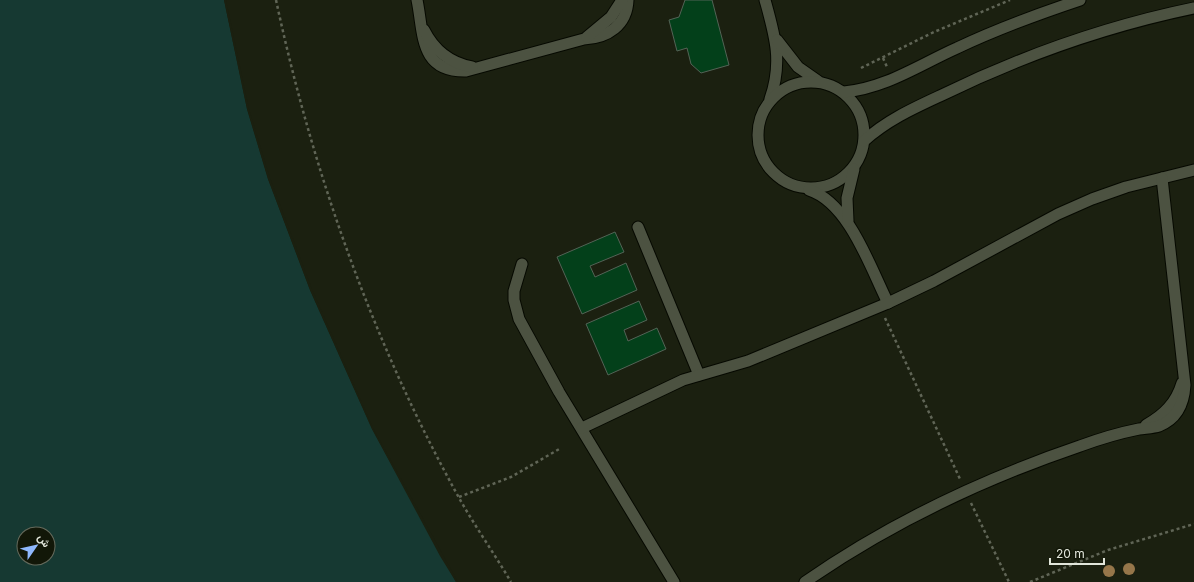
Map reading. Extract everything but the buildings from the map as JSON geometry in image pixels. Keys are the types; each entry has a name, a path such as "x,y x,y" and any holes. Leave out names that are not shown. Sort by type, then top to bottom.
{"street":[{"path":"417,0 423,28 425,48 437,64 446,69 456,71 476,68 584,39 599,37 612,31 625,16 628,0"},
{"path":"584,39 603,26 622,0"},
{"path":"765,0 775,36 778,62 777,76 769,101 761,115 758,131 759,147 765,162 776,175 789,184 815,192 829,201 848,222 884,304"},
{"path":"844,92 869,88 882,84 956,48 1022,20 1080,0"},
{"path":"864,141 896,117 970,81 1035,54 1101,32 1194,8"},
{"path":"775,36 789,57 807,75 818,82"},
{"path":"769,101 786,87 807,81 831,85 844,92 853,102 860,114 864,128 864,141 848,186 848,222"},
{"path":"805,188 820,188 834,184 846,176 856,164"},
{"path":"582,428 668,387 699,375 748,361 884,304 934,281 1071,208 1126,187 1194,170"},
{"path":"805,582 861,546 965,490 1025,465 1082,445 1139,429 1157,419 1172,404 1177,395 1184,374 1162,178"},
{"path":"638,228 699,375"},
{"path":"522,264 514,291 516,310 539,356 674,582"}],"path":[{"path":"276,0 304,119 323,184 345,249 397,375 459,497 511,582"},
{"path":"861,68 934,32 1010,0"},
{"path":"884,304 965,490 1010,582"},
{"path":"459,497 511,477 562,448"},
{"path":"1030,582 1108,550 1194,524"}],"water":[{"path":"0,0 224,0 247,109 268,179 310,290 372,429 456,582 0,582"}],"pier":[{"path":"224,0 226,0 249,109 270,178 312,289 373,428 458,582 456,582 440,556 372,429 310,290 268,179 247,109"}]}
